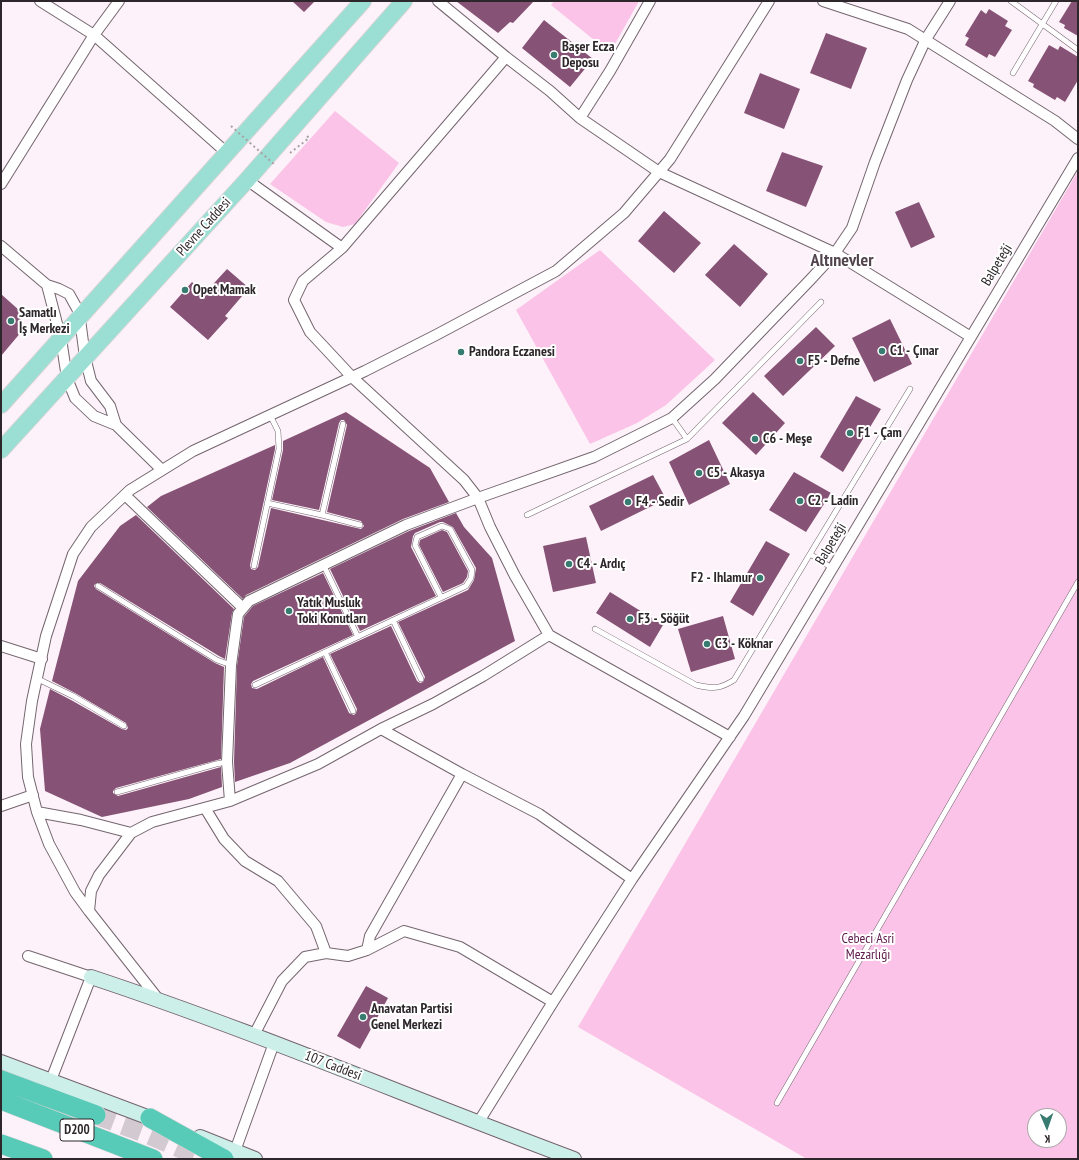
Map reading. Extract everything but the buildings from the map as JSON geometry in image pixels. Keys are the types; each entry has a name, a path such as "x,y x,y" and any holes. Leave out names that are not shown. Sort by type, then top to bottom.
{"highway":[{"path":"1,1080 96,1115"},
{"name":"D200","path":"1,1100 153,1159"},
{"path":"150,1118 229,1155"},
{"path":"1,1144 43,1159"}],"main road":[{"path":"1,405 363,1"},
{"name":"Plevne Caddesi","path":"1,450 247,180 404,1"}],"street":[{"path":"40,1 94,35 227,153"},
{"path":"1,184 94,35 119,1"},
{"path":"438,1 550,91 580,118 659,172 835,253 971,337"},
{"path":"580,118 610,72 650,1"},
{"path":"159,1000 75,892 49,844 37,812 28,777 26,744 32,701 46,636 73,554 91,527 130,490 193,451 352,377 436,335 556,271 624,213 670,159 769,1"},
{"path":"823,1 908,29 1055,121 1078,139"},
{"path":"230,801 227,762 231,665 238,614 249,601 406,525 594,457 672,418 715,379 835,253 852,228 875,162 907,80 926,39 950,1"},
{"path":"506,57 342,248 303,281 294,300 310,332 352,377 464,480 478,498 490,527 515,576 549,635 730,737"},
{"name":"Balpeteği","path":"478,1124 553,1002 632,879 744,716 1078,158"},
{"path":"247,180 342,248"},
{"path":"1,246 47,286 59,289 68,294 79,312 85,357 91,381 110,406 116,425"},
{"path":"47,286 61,339 67,378 75,398 94,416 116,425 162,470"},
{"path":"125,495 244,608"},
{"path":"89,911 91,891 99,875 131,833 152,822 230,801 318,764 381,728 433,704 483,676 549,635"},
{"path":"1,646 42,659"},
{"path":"381,728 462,774 539,814 632,879"},
{"path":"367,950 370,936 462,774"},
{"path":"1,806 33,795"},
{"path":"205,808 224,839 239,855 245,861 278,881 316,926 326,953"},
{"path":"37,812 81,820 131,833"},
{"path":"254,1035 282,980 305,957 326,953 348,956 367,950 404,931 460,947 553,1002"},
{"path":"28,956 91,977 51,1080"},
{"name":"107 Caddesi","path":"91,977 254,1035 478,1124 574,1159"},
{"path":"255,1159 229,1155 274,1043"},
{"path":"1,1062 150,1118"}],"lane":[{"path":"1011,1 1078,50"},
{"path":"1013,73 1056,1"},
{"path":"527,514 687,440 821,302"},
{"path":"595,629 696,685 710,688 724,686 734,680 910,389"},
{"path":"254,566 279,449 278,432 270,415"},
{"path":"672,418 687,440"},
{"path":"322,515 343,424"},
{"path":"267,504 322,515 360,525"},
{"path":"255,685 358,637 393,620 441,598 466,586 471,578 472,570 450,529 442,526 417,537 415,545 441,598"},
{"path":"810,554 832,568"},
{"path":"323,564 358,637"},
{"path":"777,1103 1078,582"},
{"path":"98,586 218,660 231,665"},
{"path":"393,620 422,679"},
{"path":"325,652 353,711"},
{"path":"38,678 73,696 124,726"},
{"path":"117,792 227,762"}],"path":[{"path":"230,126 275,165"}],"green space":[{"path":"554,1 639,1 610,53 551,5"},
{"path":"335,111 399,163 355,224 343,227 326,222 270,184"},
{"name":"Cebeci Asri Mezarlığı","path":"1078,171 1078,1159 807,1159 578,1027"},
{"path":"600,250 715,360 666,405 637,423 590,444 516,310"}],"tunnel":[{"path":"96,1115 149,1135 204,1159"}],"place":[{"name":"Başer Ecza Deposu","path":"554,55"},
{"name":"Opet Mamak","path":"185,290"},
{"name":"Samatlı İş Merkezi","path":"11,321"},
{"name":"C1 - Çınar","path":"882,351"},
{"name":"Pandora Eczanesi","path":"461,352"},
{"name":"F5 - Defne","path":"800,361"},
{"name":"F1 - Çam","path":"850,433"},
{"name":"C6 - Meşe","path":"755,439"},
{"name":"C5 - Akasya","path":"699,473"},
{"name":"C2 - Ladin","path":"800,501"},
{"name":"F4 - Sedir","path":"628,502"},
{"name":"C4 - Ardıç","path":"569,564"},
{"name":"F2 - Ihlamur","path":"760,578"},
{"name":"Yatık Musluk Toki Konutları","path":"289,611"},
{"name":"F3 - Söğüt","path":"630,619"},
{"name":"C3 - Köknar","path":"707,644"},
{"name":"Anavatan Partisi Genel Merkezi","path":"363,1017"}],"district":[{"name":"Altınevler","path":"842,261"}]}
